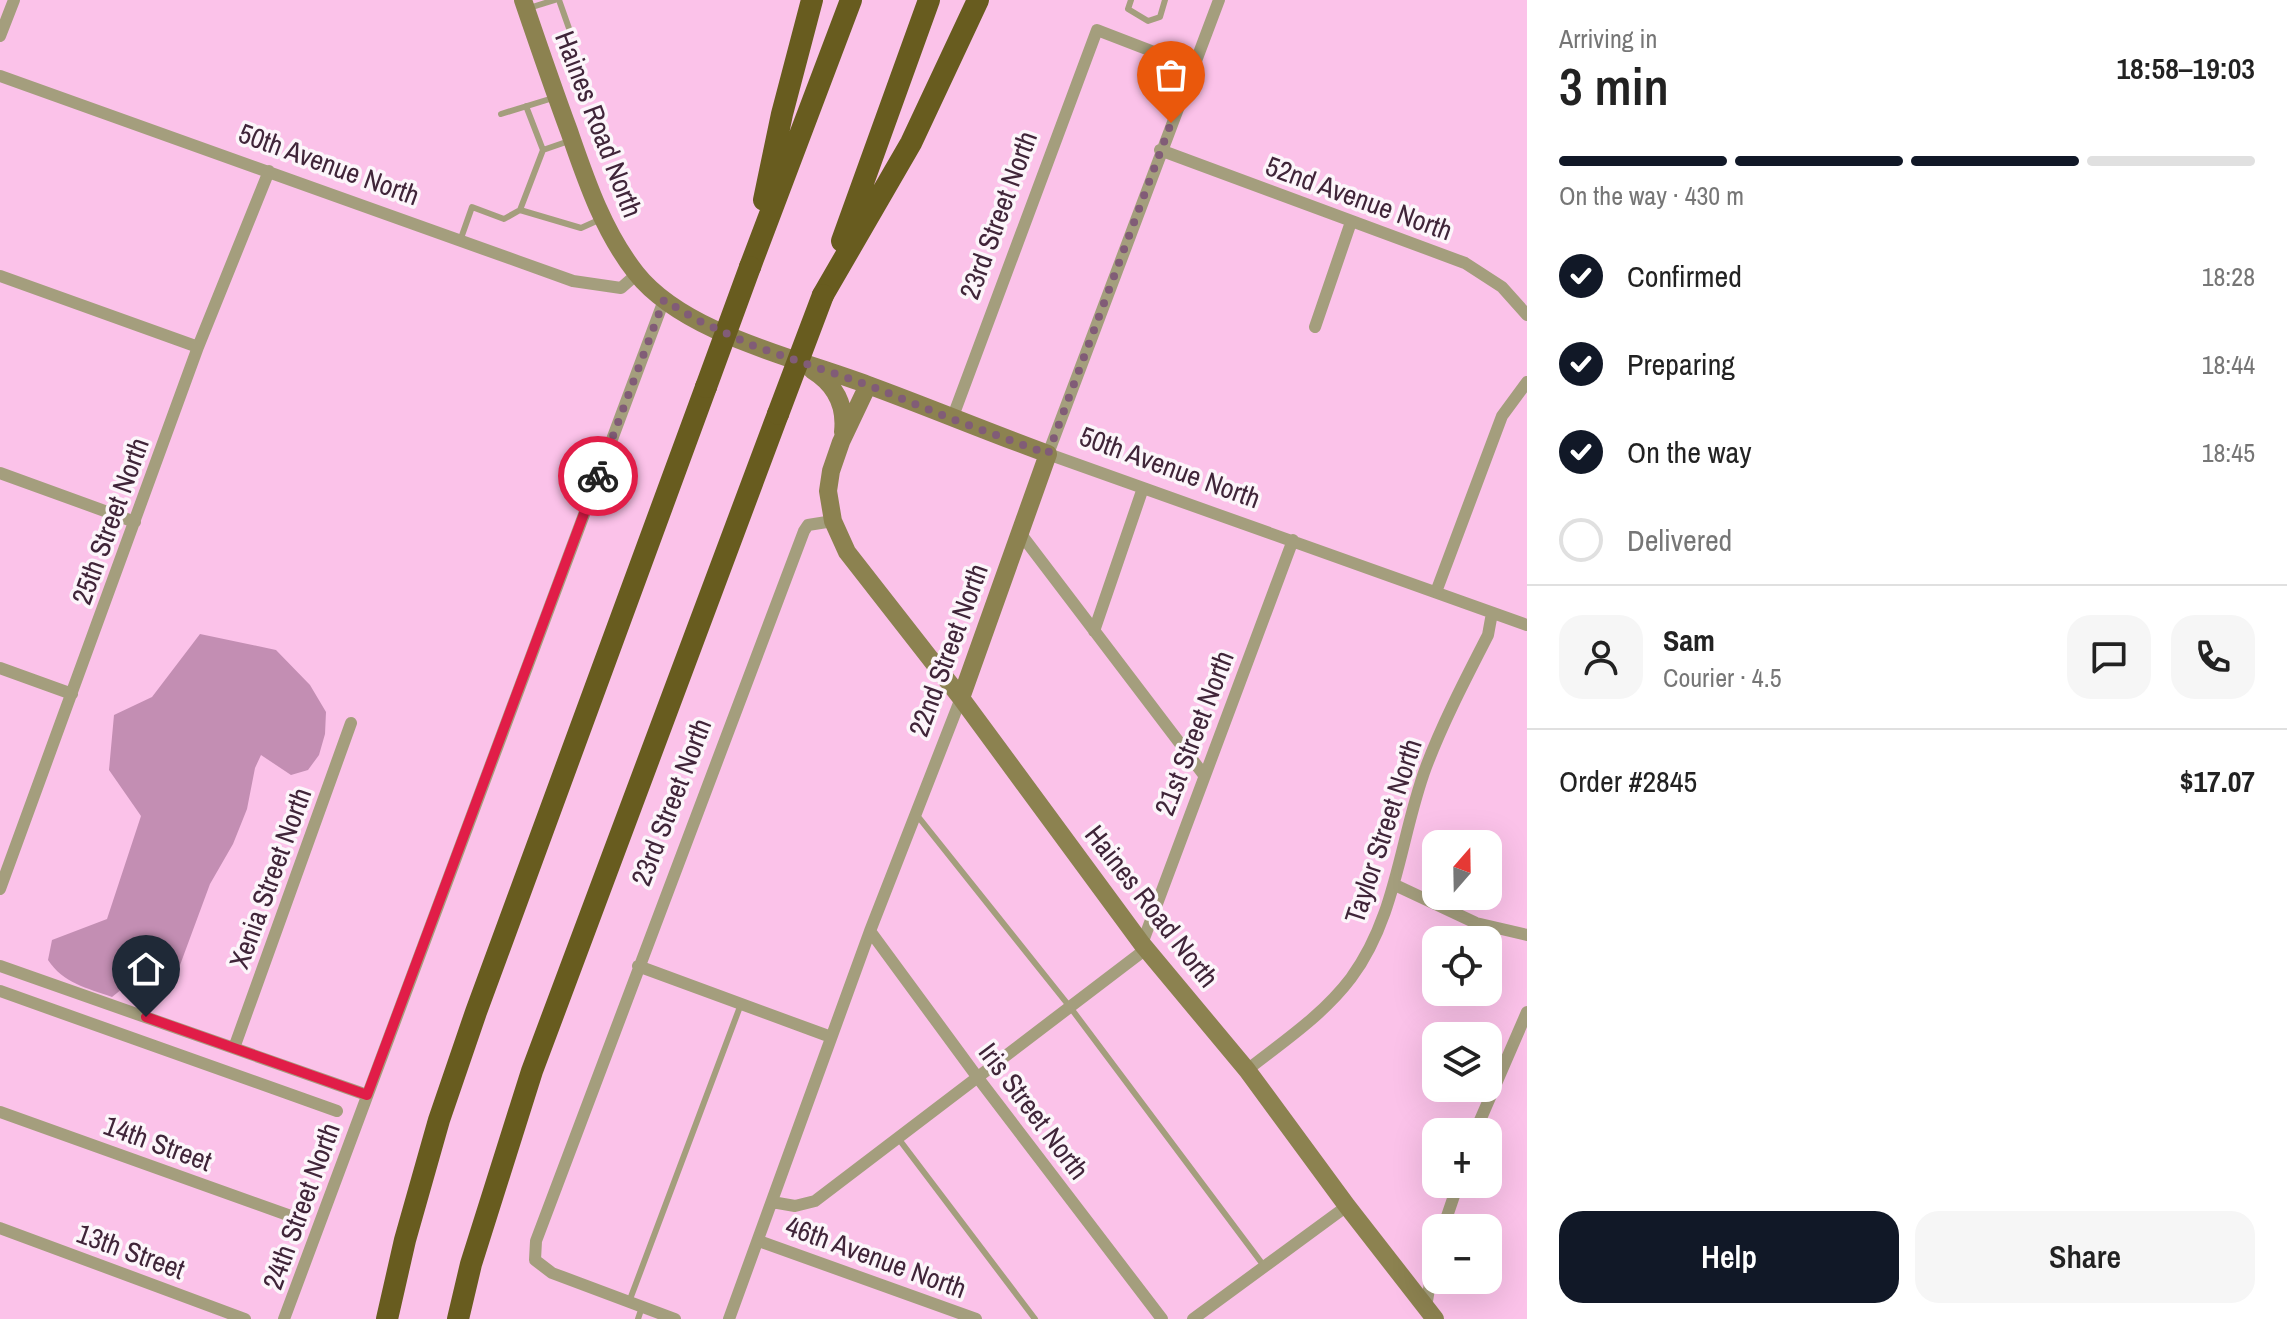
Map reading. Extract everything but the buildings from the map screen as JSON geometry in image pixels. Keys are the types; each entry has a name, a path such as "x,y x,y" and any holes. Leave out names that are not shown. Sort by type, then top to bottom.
{"highway":[{"path":"750,267 782,114 812,0"},
{"path":"387,1319 405,1240 439,1120 471,1025 851,0"},
{"path":"458,1319 471,1264 532,1071 823,295 929,0"},
{"path":"823,295 911,143 978,0"}],"street":[{"path":"0,36 14,0"},
{"name":"22nd Street North","path":"729,1319 870,931 961,698 1160,150 1219,0"},
{"name":"Haines Road North","path":"524,5 591,193 637,274 664,300"},
{"name":"23rd Street North","path":"952,419 1097,30 1193,67"},
{"name":"50th Avenue North","path":"0,76 573,281 621,288 637,274"},
{"name":"52nd Avenue North","path":"1160,150 1465,263 1502,287 1527,315"},
{"name":"25th Street North","path":"0,889 3,869 72,694 198,347 269,171"},
{"path":"1315,327 1351,222"},
{"path":"0,276 198,347"},
{"name":"50th Avenue North","path":"664,300 697,320 754,346 1527,625"},
{"name":"24th Street North","path":"284,1319 664,300"},
{"path":"800,362 822,376 841,402 845,419 841,442"},
{"path":"1436,592 1502,416 1527,382"},
{"path":"833,521 828,491 831,471 868,385"},
{"path":"0,473 135,522"},
{"path":"1094,631 1143,488"},
{"name":"Haines Road North","path":"833,521 847,552 961,698 1144,946 1247,1070 1431,1313"},
{"name":"23rd Street North","path":"629,1302 552,1273 535,1260 536,1241 804,531 808,525 833,521"},
{"path":"1020,533 1204,775"},
{"name":"21st Street North","path":"1144,946 1204,775 1293,540"},
{"name":"Taylor Street North","path":"1247,1070 1323,1011 1353,976 1377,931 1395,885 1408,823 1426,766 1488,635 1492,613"},
{"path":"0,668 72,694"},
{"name":"Xenia Street North","path":"234,1048 351,723"},
{"path":"1395,885 1476,923 1527,935"},
{"name":"Iris Street North","path":"870,931 1162,1319"},
{"path":"772,1202 795,1206 815,1201 1070,1007 1144,946"},
{"path":"0,966 367,1095"},
{"path":"638,966 831,1037"},
{"path":"0,991 337,1111"},
{"path":"1481,1118 1527,1012"},
{"name":"14th Street","path":"0,1112 299,1219"},
{"path":"1193,1319 1347,1206"},
{"name":"13th Street","path":"0,1228 245,1319"},
{"name":"46th Avenue North","path":"759,1241 976,1319"},
{"path":"629,1302 640,1313 675,1319"}],"lane":[{"path":"524,5 557,0 571,34"},
{"path":"1131,0 1128,9 1148,21 1160,17 1165,0"},
{"path":"501,114 557,97"},
{"path":"460,242 472,207 504,219 520,210 543,150 526,106"},
{"path":"543,150 572,140"},
{"path":"520,210 581,228 603,218"},
{"path":"916,814 1070,1007 1264,1266"},
{"path":"629,1302 741,1004"},
{"path":"898,1138 1035,1319"}],"shaded area":[{"path":"200,634 276,650 310,685 326,712 325,734 319,755 308,770 291,775 261,755 255,768 247,809 233,844 210,884 173,984 158,996 122,989 112,997 76,984 54,968 48,960 52,940 107,919 141,816 109,770 114,715 152,697"}],"way so far":[{"path":"598,476 664,300 697,320 754,346 868,385 1048,454 1171,123"}],"route":[{"path":"146,1017 367,1095 598,476"}]}
